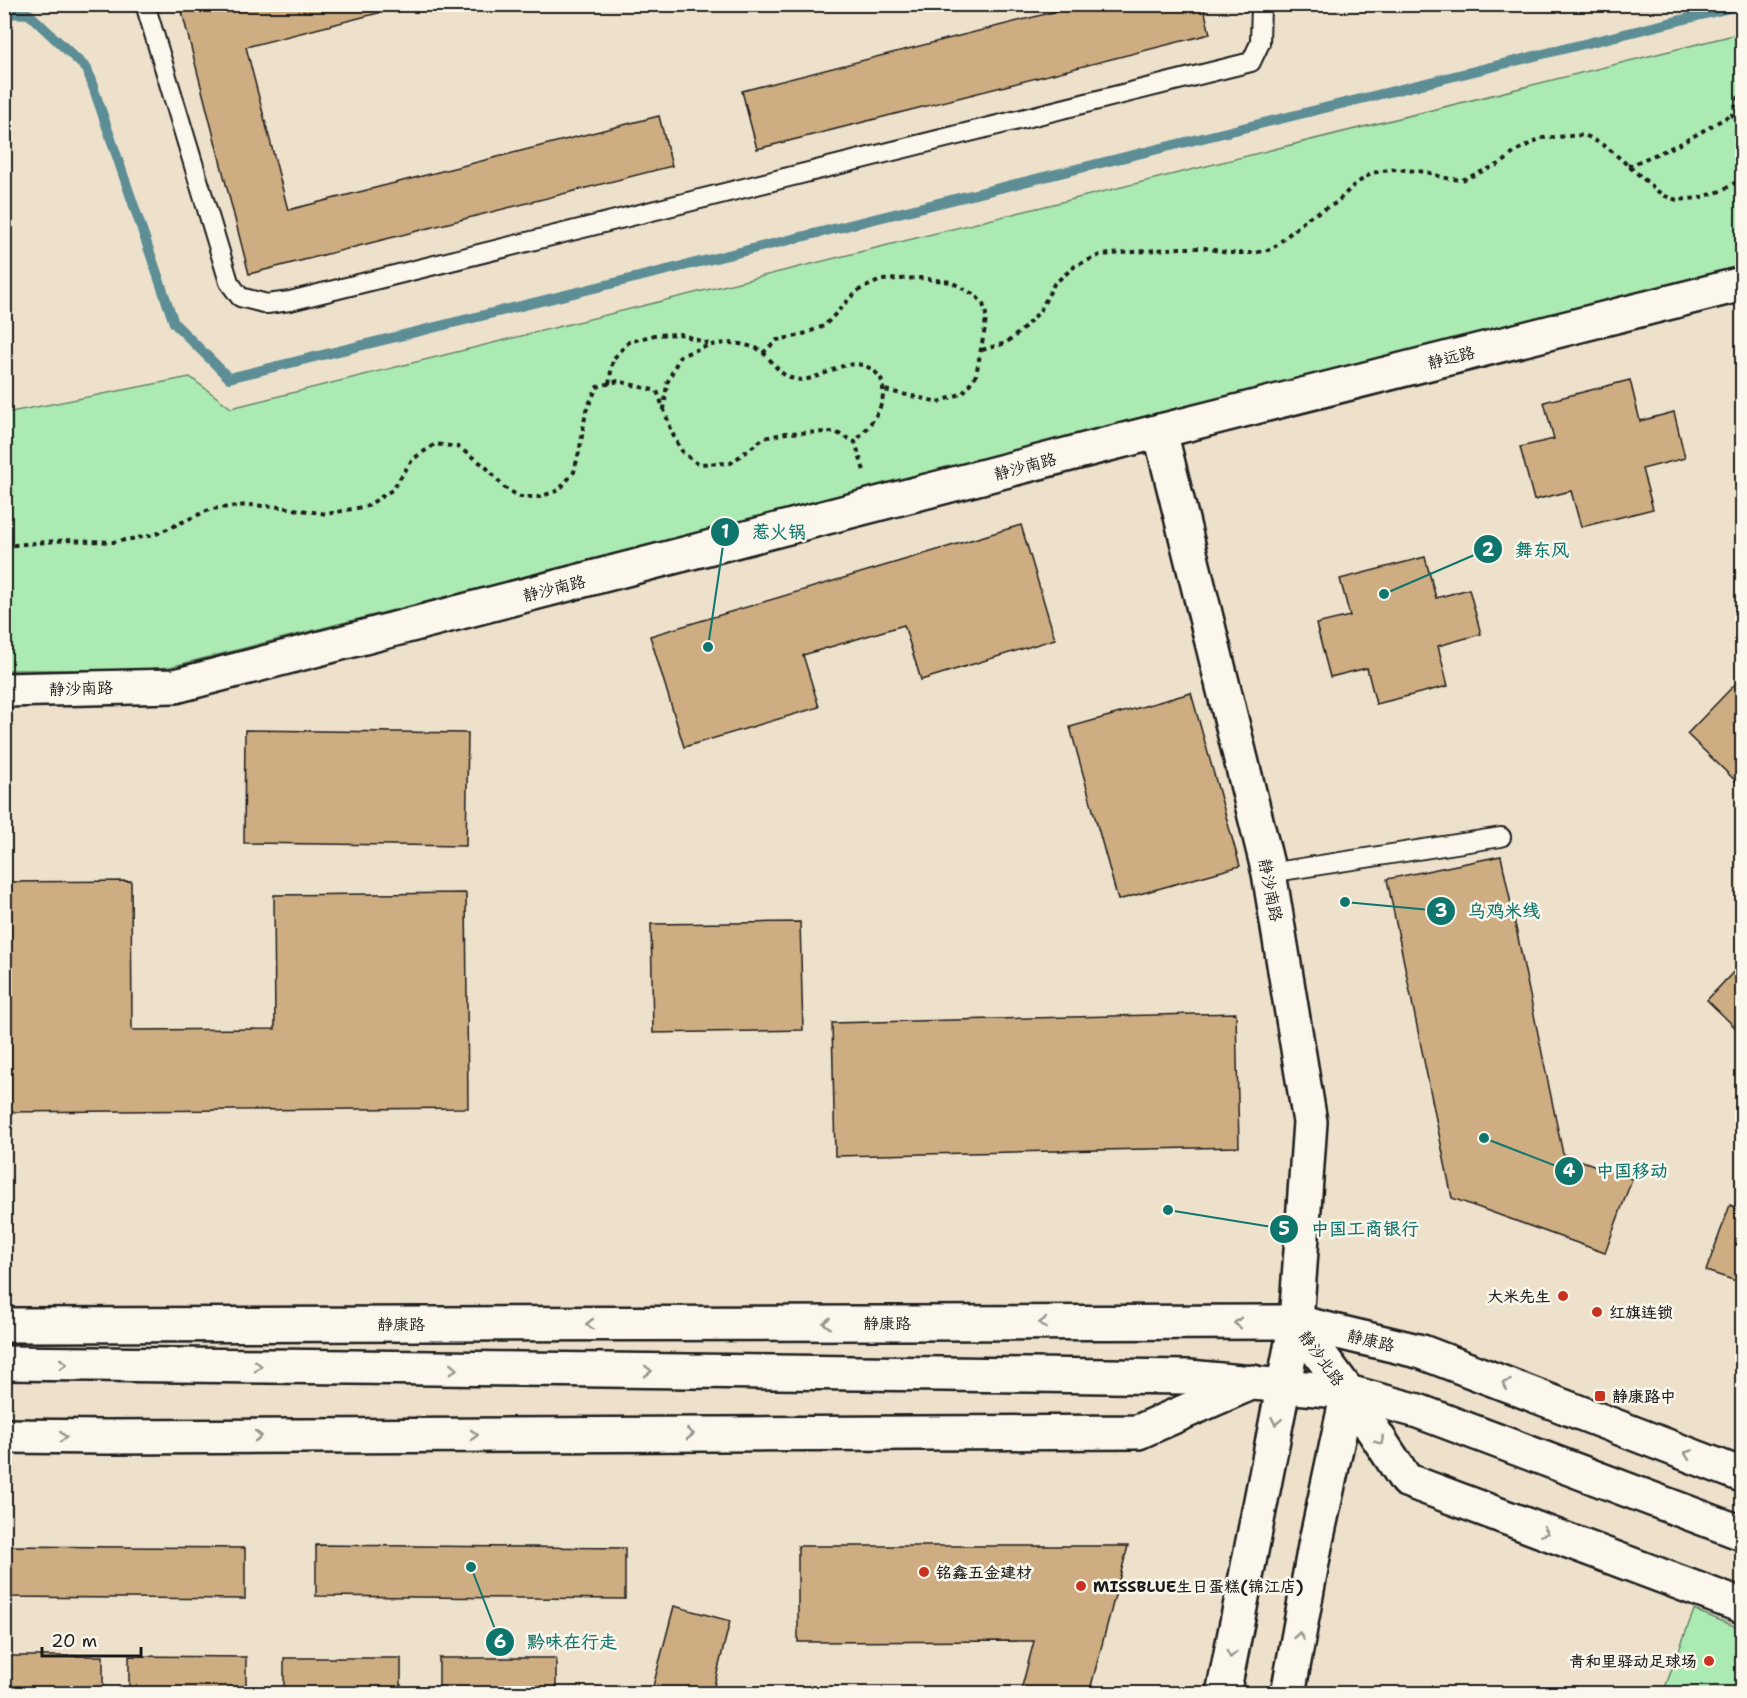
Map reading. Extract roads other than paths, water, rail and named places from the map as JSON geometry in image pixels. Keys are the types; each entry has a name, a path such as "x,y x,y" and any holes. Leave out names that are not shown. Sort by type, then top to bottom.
{"street":[{"name":"静远路","path":"1160,431 1743,284"},
{"name":"静沙南路","path":"4,690 175,686 1160,431 1269,873 1310,1122 1296,1322"},
{"name":"静康路","path":"4,1325 1296,1322 1422,1352 1743,1475"},
{"name":"静沙北路","path":"1223,1694 1268,1384 1296,1322 1348,1392 1315,1546 1288,1694"},
{"path":"4,1363 1189,1377 1268,1384 1348,1392 1418,1411 1743,1533"},
{"path":"4,1436 1138,1431 1268,1384"},
{"path":"1348,1392 1406,1480 1743,1606"}],"lane":[{"path":"145,4 229,282 240,297 267,304 290,301 1251,62 1260,43 1261,4"},
{"path":"1269,873 1501,837"}],"waterway":[{"path":"4,13 29,14 87,69 174,323 229,378 1742,5"}],"place":[{"name":"舞东风","path":"1384,594"},
{"name":"惹火锅","path":"708,647"},
{"name":"乌鸡米线","path":"1345,902"},
{"name":"中国移动","path":"1484,1138"},
{"name":"中国工商银行","path":"1168,1210"},
{"name":"大米先生","path":"1563,1296"},
{"name":"红旗连锁","path":"1597,1312"},
{"name":"静康路中","path":"1600,1396"},
{"name":"黔味在行走","path":"471,1567"},
{"name":"铭鑫五金建材","path":"924,1572"},
{"name":"MISSBLUE生日蛋糕(锦江店)","path":"1081,1586"},
{"name":"青和里驿动足球场","path":"1709,1661"}]}
